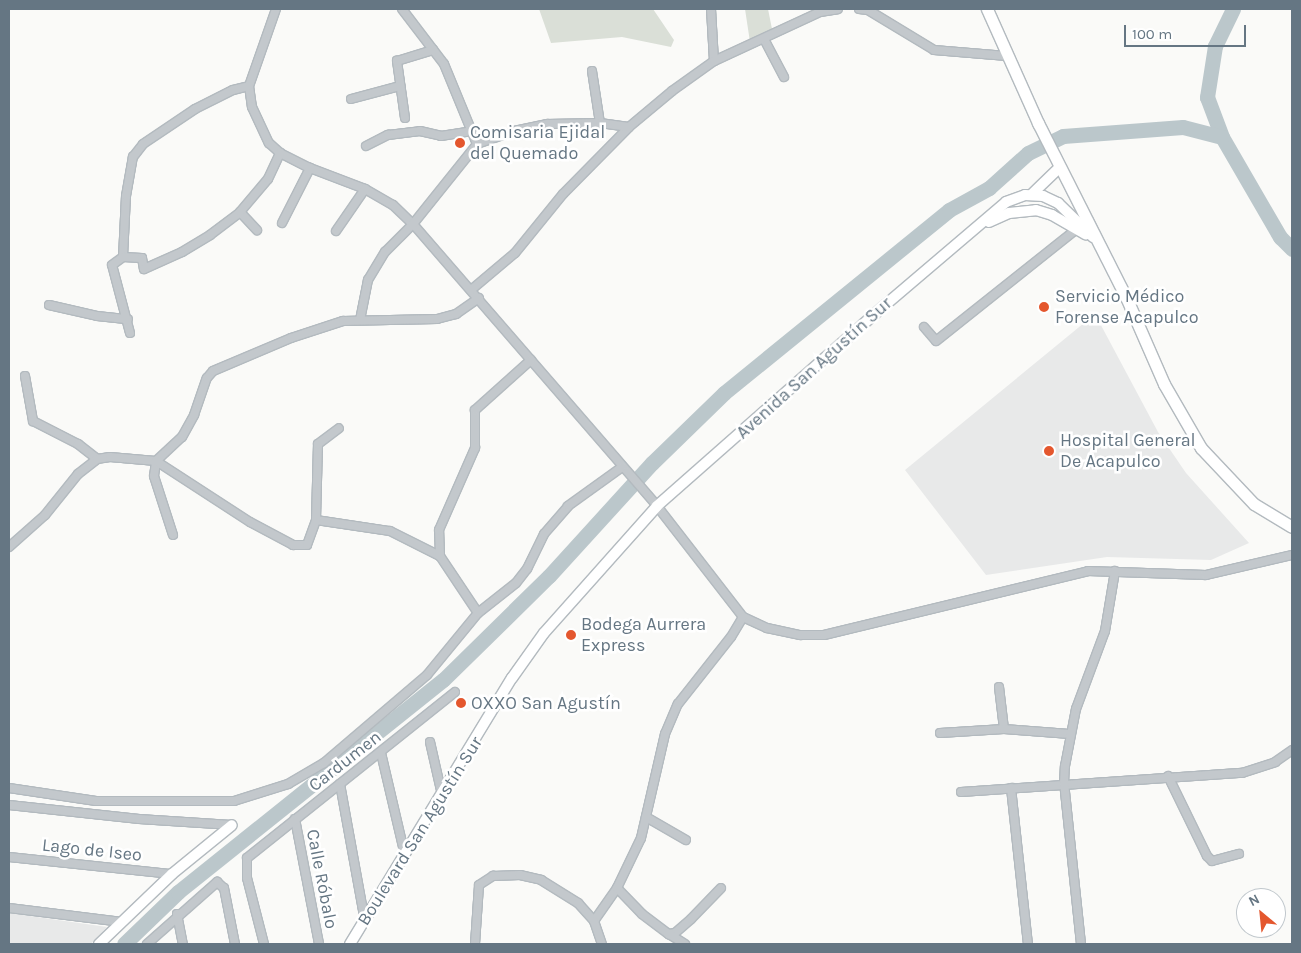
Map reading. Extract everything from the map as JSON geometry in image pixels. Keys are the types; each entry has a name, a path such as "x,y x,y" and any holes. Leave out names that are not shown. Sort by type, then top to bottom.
{"main road":[{"path":"987,9 1038,123 1100,245 1164,384 1201,448 1254,504 1292,527"},
{"path":"1058,162 1033,194 1058,204 1100,245"},
{"name":"Avenida San Agustín Sur","path":"657,506 1006,202 1033,194"},
{"name":"Avenida San Agustín Sur","path":"971,232 995,218 1022,210 1036,210 1052,215 1100,245"},
{"name":"Boulevard San Agustín Sur","path":"350,944 406,858 512,678 544,633 657,506"},
{"path":"99,944 172,874 232,825"}],"street":[{"path":"276,9 249,86 261,131 280,153 310,168 365,189 393,205 413,224 657,506 744,617 767,628 800,635 824,635 1043,580 1088,571 1115,570 1206,575 1292,554"},
{"path":"402,9 449,75 477,144"},
{"path":"711,9 714,61"},
{"path":"471,290 515,253 563,194 629,127 714,61 764,39 819,10 838,9"},
{"path":"860,9 868,10 934,50 1007,56"},
{"path":"764,39 784,77"},
{"path":"405,118 397,61 433,50"},
{"path":"592,72 600,123"},
{"path":"123,257 126,196 133,157 142,144 195,109 233,90 249,86"},
{"path":"351,99 400,86"},
{"path":"360,320 368,280 385,252 413,224 477,144 514,130 547,124 600,123 629,127"},
{"path":"366,146 388,134 420,131 441,136 472,131"},
{"path":"130,332 128,319 111,272 112,265 123,257 142,258 144,269 182,252 240,212 268,179 280,153"},
{"path":"282,223 310,168"},
{"path":"336,231 365,189"},
{"path":"240,212 257,230"},
{"path":"924,327 936,341 1077,229"},
{"path":"173,535 154,476 156,461 182,437 194,415 206,378 213,371 291,338 343,321 437,318 456,314 479,298"},
{"path":"49,305 97,316 128,319"},
{"path":"440,556 439,530 475,448 475,410 531,360"},
{"path":"25,376 33,421 78,444 97,458 156,461 250,522 293,545 307,545 316,520 318,444 339,428"},
{"path":"9,545 46,515 78,474 97,458"},
{"path":"9,788 96,801 234,801 288,784 324,763 427,675 478,613 516,583 527,568 544,534 568,506 624,469"},
{"path":"316,520 390,531 440,556 478,613"},
{"path":"1081,944 1064,783 1070,734 1105,631 1115,570"},
{"path":"594,921 617,888 634,858 646,817 665,734 678,704 732,637 744,617"},
{"path":"999,687 1004,729"},
{"name":"Cardumen","path":"264,944 245,865 252,852 381,753 456,692"},
{"path":"940,733 1004,729 1070,734"},
{"path":"430,742 442,797"},
{"path":"961,792 1064,783 1242,773 1275,762 1292,750"},
{"path":"381,753 406,858"},
{"path":"1168,776 1207,856 1212,860 1239,854"},
{"path":"340,784 365,922"},
{"path":"1011,788 1028,944"},
{"path":"9,805 139,820 232,825"},
{"path":"646,817 686,840"},
{"name":"Calle Róbalo","path":"295,819 319,944"},
{"name":"Lago de Iseo","path":"9,857 172,874"},
{"path":"475,944 479,885 493,876 520,875 541,880 578,902 594,921 602,944"},
{"path":"147,944 177,914 217,882 224,888 236,944"},
{"path":"617,888 642,914 685,944"},
{"path":"669,934 686,924 721,888"},
{"path":"9,908 122,922"},
{"path":"177,914 183,944"}],"shaded area":[{"path":"539,9 653,9 674,40 671,47 622,37 551,43"},
{"path":"745,9 768,9 773,34 750,42"},
{"name":"Hospital General De Acapulco","path":"1095,314 1158,432 1186,473 1249,543 1211,560 1107,557 986,575 905,470"},
{"path":"9,913 107,927 91,944 9,944"}],"waterway":[{"path":"1233,9 1215,46 1207,97 1222,137 1280,237 1292,249"},
{"path":"124,944 178,892 443,680 549,576 652,463 724,393 949,210 989,188 1028,153 1063,136 1183,127 1222,137"}],"place":[{"name":"Comisaria Ejidal del Quemado","path":"460,143"},
{"name":"Servicio Médico Forense Acapulco","path":"1044,307"},
{"name":"Hospital General De Acapulco","path":"1049,451"},
{"name":"Bodega Aurrera Express","path":"571,635"},
{"name":"OXXO San Agustín","path":"461,703"}]}
